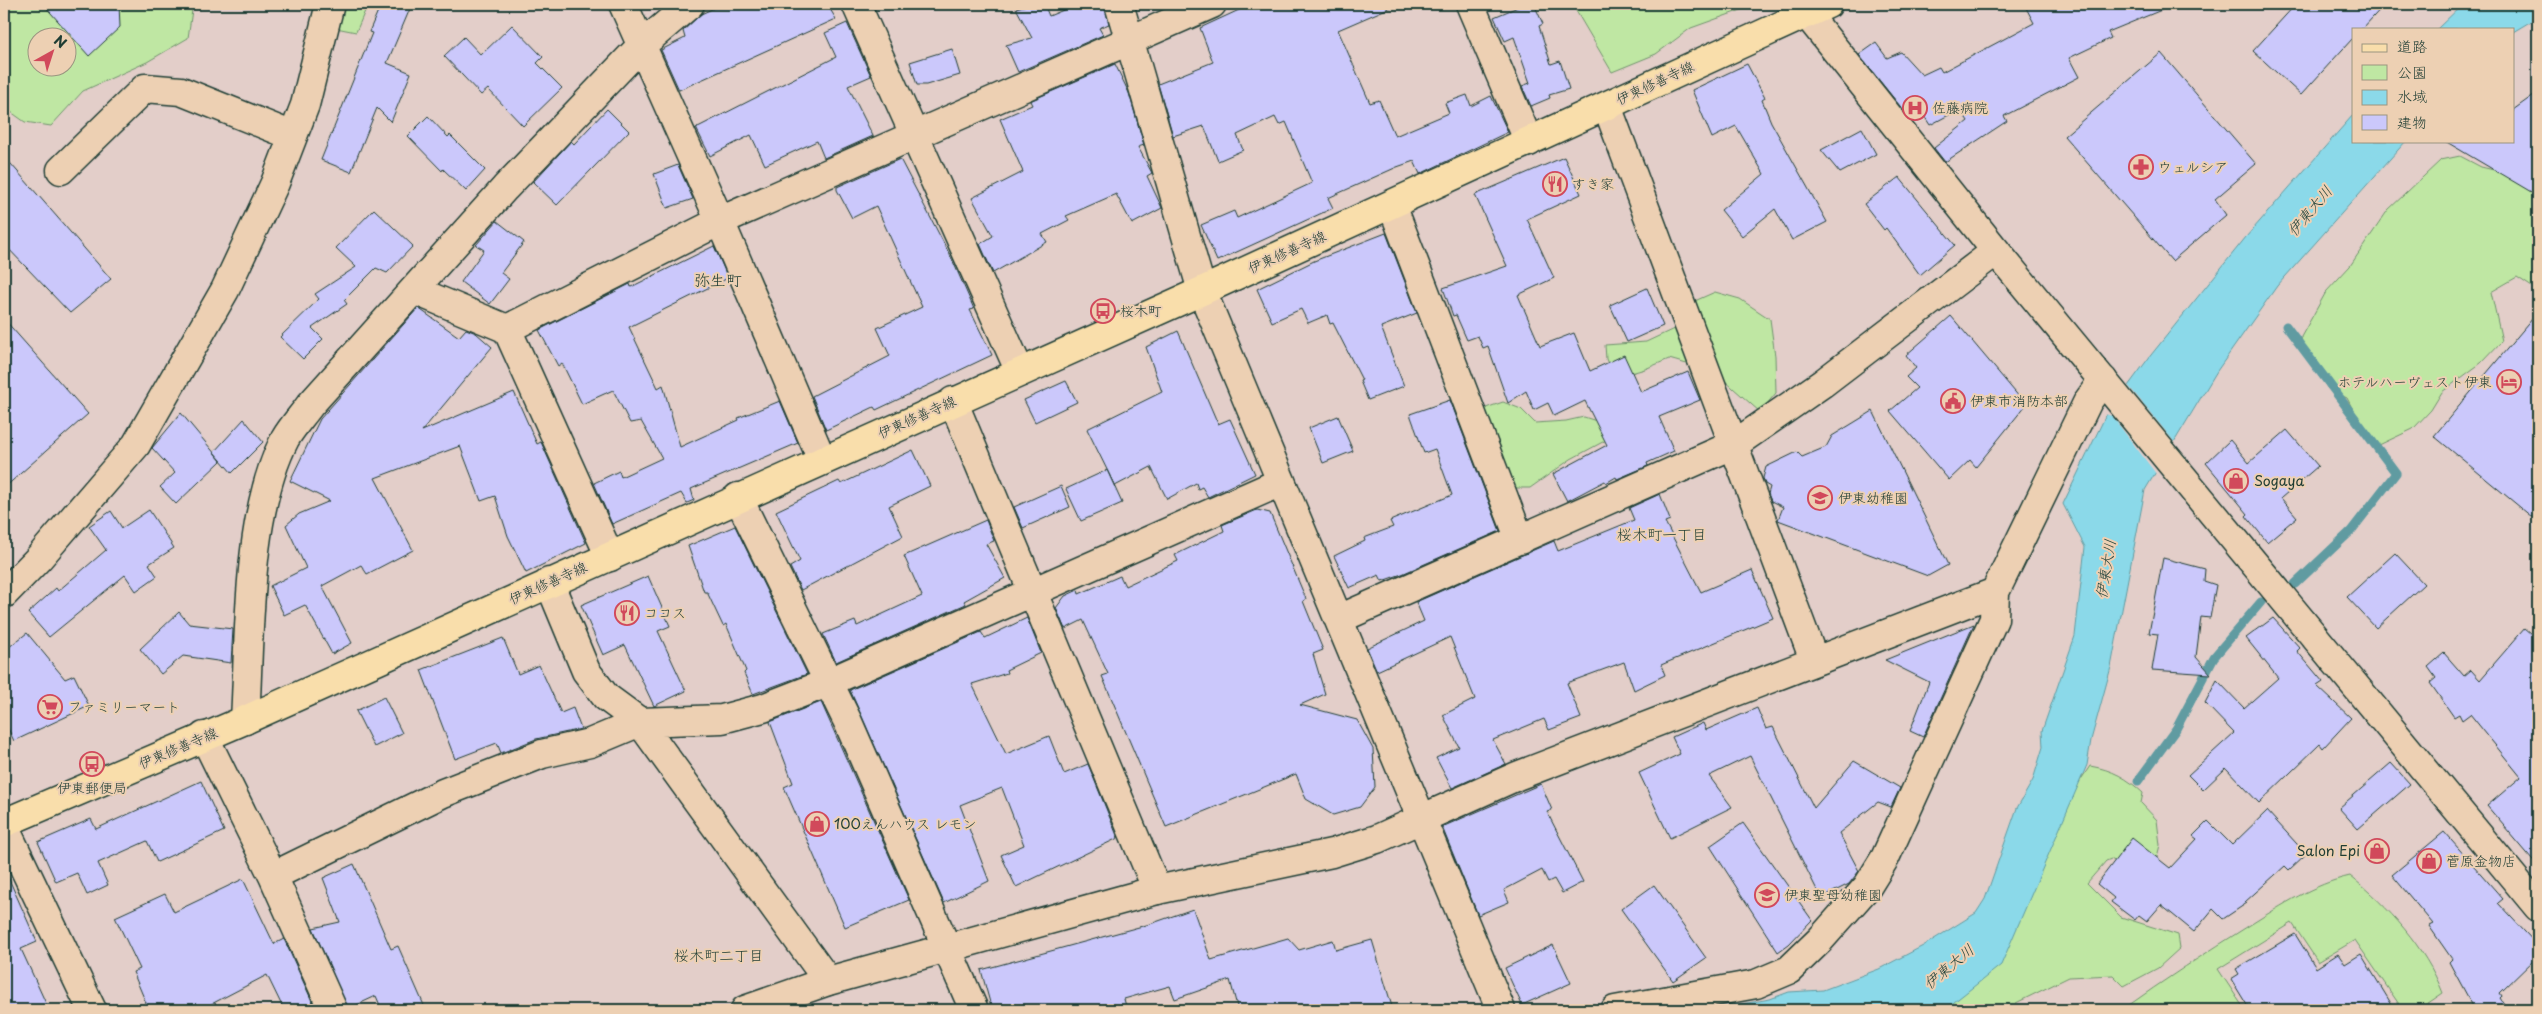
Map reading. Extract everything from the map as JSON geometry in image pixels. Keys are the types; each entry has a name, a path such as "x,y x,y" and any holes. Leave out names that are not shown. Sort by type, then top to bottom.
{"main road":[{"name":"伊東修善寺線","path":"4,825 204,736 245,720 548,582 610,557 738,497 1202,291 1817,9"}],"street":[{"path":"4,594 38,559 136,446 225,290 275,183 294,136 305,105 330,4"},
{"path":"623,4 720,221 822,460"},
{"path":"245,720 254,551 270,476 286,438 310,405 505,188 642,45 690,4"},
{"path":"856,4 1020,372"},
{"path":"1119,4 1202,291 1502,1010"},
{"path":"507,329 720,221 1212,4"},
{"path":"1470,4 1529,142"},
{"path":"1817,9 1996,251 2538,907"},
{"path":"60,170 145,88 180,91 294,136"},
{"path":"1607,106 1735,444 1814,660"},
{"path":"1392,205 1520,540"},
{"path":"1339,619 1735,444 1822,383 1996,251"},
{"path":"414,290 507,329 610,557"},
{"path":"1615,1010 1756,984 1789,970 1820,940 1867,887 1885,858 1994,619 1995,592 2088,401 2108,386"},
{"path":"952,401 1034,591 1157,890"},
{"path":"273,876 443,793 542,754 590,743 640,722 722,719 763,708 828,683 1281,482"},
{"path":"738,497 848,722 974,1010"},
{"path":"548,582 586,671 606,697 640,722 828,981"},
{"path":"745,1010 828,981 1157,890 1332,852 1377,839 1517,776 1814,660 1995,592"},
{"path":"204,736 273,876 333,1010"},
{"path":"4,825 92,1010"}],"green space":[{"path":"4,4 188,4 192,10 188,38 147,62 83,91 51,126 25,122 4,107"},
{"path":"342,4 368,4 356,32 336,28"},
{"path":"1572,4 1758,4 1691,28 1656,54 1612,72"},
{"path":"2460,156 2481,167 2520,176 2538,187 2538,291 2517,277 2491,292 2502,341 2481,363 2442,392 2431,410 2413,429 2379,445 2365,433 2347,398 2328,389 2304,353 2301,337 2326,292 2350,266 2388,210 2441,160"},
{"path":"1715,292 1740,299 1770,319 1775,356 1776,393 1760,412 1715,372 1669,359 1645,369 1614,378 1606,359 1605,345 1646,342 1676,328 1688,304"},
{"path":"1503,402 1521,409 1535,423 1566,421 1584,417 1625,430 1571,459 1530,488 1514,488 1483,409"},
{"path":"2090,766 2119,775 2143,793 2141,803 2157,820 2160,845 2154,869 2137,875 2111,859 2106,861 2087,883 2121,917 2178,935 2180,948 2158,968 2124,986 2113,975 2069,977 2016,1003 2016,1010 1926,1010"},
{"path":"2350,876 2378,901 2404,929 2416,944 2435,976 2443,993 2418,1010 2403,1010 2355,940 2318,962 2292,923 2218,969 2245,1010 2122,1010 2202,956 2286,903 2324,884"}],"water":[{"path":"2463,4 2538,4 2538,17 2514,31 2514,28 2438,28"},
{"name":"伊東大川","path":"2352,116 2352,142 2405,142 2277,286 2217,371 2145,490 2111,667 2091,740 2087,765 2001,965 1944,1010 1708,1010 1770,999 1789,992 1823,990 1879,969 1923,946 1976,913 1985,899 2017,808 2033,780 2043,747 2042,731 2075,636 2085,547 2063,504 2105,417 2151,355 2246,237"}],"pier":[{"path":"2127,384 2176,444 2157,475 2112,416 2105,414"}],"building":[{"path":"43,4 119,4 120,27 89,56 78,44 78,28 64,28"},
{"path":"381,4 412,4 387,63 411,73 391,122 377,108 351,172 321,160 372,33 369,32"},
{"path":"723,4 827,4 836,19 679,90 661,50 685,38 683,31 701,14"},
{"path":"1031,4 1044,4 1049,16 1078,4 1104,4 1109,24 1099,28 1103,35 1018,72 1006,45 1032,38 1016,8"},
{"path":"1252,4 1398,4 1338,30 1370,103 1379,100 1395,136 1449,113 1445,103 1467,95 1471,106 1491,96 1508,132 1420,174 1414,161 1397,167 1328,198 1333,208 1217,261 1201,225 1234,211 1237,218 1312,183 1286,122 1279,125 1275,117 1237,135 1243,150 1218,161 1204,126 1173,136 1158,84 1213,62 1200,28"},
{"path":"1525,4 1534,4 1543,24 1539,26 1551,64 1560,61 1569,89 1549,95 1550,98 1531,106 1522,86 1530,83 1514,37 1505,41 1494,17"},
{"path":"2024,4 2176,4 2108,32 2111,38 2069,58 2079,77 2004,116 2007,121 1945,162 1934,148 1968,121 1960,109 1930,125 1921,111 1908,116 1859,55 1876,43 1887,58 1901,52 1922,75 1939,67 1942,72 2034,23"},
{"path":"2296,4 2385,4 2363,28 2352,28 2352,39 2301,95 2253,51"},
{"path":"847,23 871,76 848,86 873,136 824,158 817,141 765,165 751,135 710,156 696,128 836,57 825,33"},
{"path":"512,25 543,57 537,63 562,88 523,126 488,89 481,95 444,56 464,37 481,55"},
{"path":"952,49 960,75 926,85 917,85 910,62"},
{"path":"2161,53 2256,164 2215,199 2226,215 2172,261 2064,136"},
{"path":"1115,64 1129,93 1144,145 1138,147 1152,173 1147,176 1162,208 1132,224 1116,194 1066,216 1069,220 1042,234 1047,242 993,273 980,244 993,236 972,198 1023,172 1000,119 1032,105 1030,101"},
{"path":"1747,64 1765,98 1762,100 1771,122 1827,222 1792,240 1775,209 1742,236 1721,210 1764,174 1736,126 1712,138 1692,90"},
{"path":"2538,92 2538,196 2447,142 2514,142 2514,109"},
{"path":"607,109 629,131 557,205 533,182 571,141 574,144"},
{"path":"428,116 485,170 466,191 443,169 442,171 408,136"},
{"path":"1862,128 1876,154 1840,173 1821,150"},
{"path":"4,156 111,279 70,313 4,244"},
{"path":"1564,157 1581,194 1527,219 1554,278 1518,295 1540,346 1574,333 1590,371 1624,355 1641,392 1688,372 1700,400 1659,417 1674,451 1647,463 1648,466 1617,479 1616,477 1606,483 1605,481 1567,501 1553,474 1607,445 1585,401 1554,416 1548,403 1534,410 1526,391 1508,403 1488,346 1483,348 1478,336 1467,340 1456,315 1453,316 1443,288 1507,266 1475,195"},
{"path":"900,159 952,259 974,309 970,310 992,355 876,410 874,407 826,430 812,396 890,356 877,328 922,307 876,206 852,218 837,190 837,187"},
{"path":"678,165 693,199 667,208 654,174"},
{"path":"1899,177 1955,245 1920,275 1886,228 1884,230 1864,204"},
{"path":"374,209 413,246 387,273 376,268 344,300 347,304 312,328 323,339 303,359 280,337 319,299 315,294 356,267 336,248"},
{"path":"497,221 524,242 501,273 509,279 490,304 461,282 484,250 476,245"},
{"path":"1386,233 1417,313 1381,327 1404,386 1368,400 1360,381 1362,380 1333,323 1330,324 1327,315 1308,323 1301,309 1272,322 1257,289 1314,261"},
{"path":"714,246 728,278 629,327 658,388 663,385 680,447 739,420 738,418 780,401 798,443 691,489 694,500 687,503 681,493 612,524 594,483 619,471 621,477 662,458 641,421 630,423 613,390 582,404 562,363 558,366 539,330 630,284 631,287"},
{"path":"1647,288 1663,326 1627,342 1610,305"},
{"path":"418,308 459,337 466,329 476,333 492,347 422,431 514,392 537,444 541,442 586,543 526,573 508,536 495,496 481,501 460,446 375,478 413,550 367,574 361,565 322,586 352,643 332,654 305,605 284,615 270,586 306,568 286,525 299,514 330,501 290,481 320,419"},
{"name":"ホテルハーヴェスト伊東","path":"2538,312 2538,522 2434,436"},
{"path":"1951,316 2026,405 1976,467 1970,460 1949,480 1890,411 1917,388 1906,377 1916,368 1906,355"},
{"path":"4,319 88,414 4,488"},
{"path":"1178,331 1218,424 1230,419 1255,474 1208,497 1202,487 1198,489 1196,483 1167,499 1151,467 1115,486 1087,429 1162,392 1146,347"},
{"path":"1066,381 1077,402 1035,422 1024,400"},
{"path":"1450,400 1500,531 1402,574 1382,581 1379,575 1349,588 1334,556 1365,541 1364,538 1393,527 1390,521 1452,495 1435,449 1424,453 1410,414"},
{"path":"1873,411 1948,565 1928,576 1778,520 1783,507 1771,501 1768,494 1770,487 1765,484 1763,478 1766,467 1797,452 1802,457 1826,447 1832,436"},
{"path":"181,413 221,461 176,504 160,487 175,473 152,448"},
{"path":"1338,416 1353,451 1323,463 1309,428"},
{"path":"244,419 263,442 232,473 214,452"},
{"path":"2287,430 2318,466 2281,498 2297,517 2267,542 2246,516 2248,514 2206,463 2230,440 2249,463"},
{"path":"913,450 930,486 889,506 903,536 801,590 790,567 800,561 776,511 839,481 841,484"},
{"path":"1107,470 1122,503 1081,521 1066,489"},
{"path":"1061,486 1070,507 1023,528 1014,507"},
{"path":"1660,494 1670,520 1665,522 1701,592 1752,570 1773,618 1661,665 1665,675 1634,690 1624,662 1567,683 1581,718 1549,730 1544,719 1493,740 1506,764 1452,788 1436,758 1459,747 1443,715 1475,699 1450,637 1377,671 1367,648 1424,621 1416,602 1554,541 1558,551 1634,520 1629,508"},
{"path":"149,510 174,548 149,564 157,576 136,591 125,575 49,637 28,613 56,588 58,591 106,550 89,526 111,511 122,528"},
{"path":"1257,510 1270,513 1306,599 1303,601 1323,650 1313,654 1325,694 1300,705 1357,720 1373,749 1375,787 1360,807 1333,815 1306,799 1296,774 1166,827 1102,676 1108,674 1083,620 1065,629 1056,608 1065,596 1078,590 1079,594 1120,576 1125,586 1178,561 1175,555 1224,531 1222,525"},
{"path":"986,520 994,541 986,544 1005,578 964,601 966,604 836,662 823,634 855,621 857,626 922,596 904,556"},
{"path":"735,526 807,674 753,694 744,673 746,671 726,624 723,626 707,592 704,592 688,546"},
{"path":"2395,553 2424,584 2376,628 2347,597"},
{"path":"2163,558 2205,569 2204,581 2216,585 2210,618 2201,617 2196,657 2211,674 2152,670 2158,634 2149,633"},
{"path":"648,576 670,626 658,631 686,691 654,706 625,645 603,655 581,605"},
{"path":"179,612 189,624 233,629 231,663 183,656 161,674 140,649"},
{"path":"1027,618 1041,653 1006,670 1007,673 972,684 1006,754 1049,736 1064,774 1088,764 1118,838 1016,887 1001,855 1024,845 1002,788 960,805 989,881 944,903 850,690 981,632 985,638"},
{"path":"2273,618 2300,648 2297,651 2323,682 2317,686 2351,718 2323,748 2320,744 2259,803 2226,768 2203,790 2188,775 2234,733 2205,703 2217,680 2244,708 2278,678 2246,638"},
{"path":"1974,624 1923,737 1910,731 1929,682 1885,660"},
{"path":"2525,628 2538,639 2538,866 2487,806 2521,777 2470,714 2462,720 2459,714 2454,717 2430,683 2436,678 2428,667 2444,653 2464,676 2471,670 2480,680"},
{"path":"27,633 65,679 74,675 89,706 14,741 4,720 4,651"},
{"path":"503,638 518,674 539,665 561,713 573,708 581,729 536,739 501,753 497,743 455,759 421,670"},
{"path":"384,697 402,733 374,747 356,711"},
{"path":"821,702 909,900 845,927 784,787 793,783 770,722"},
{"path":"1757,708 1766,729 1773,727 1814,808 1854,761 1900,788 1891,807 1878,802 1839,833 1859,871 1849,884 1821,898 1750,756 1709,776 1732,807 1670,838 1639,773 1680,754 1672,737 1703,723 1706,730"},
{"path":"2391,763 2410,784 2358,829 2339,808"},
{"path":"201,781 224,831 157,862 147,841 98,863 108,885 87,895 77,873 56,882 38,842 91,819 96,829"},
{"path":"1541,784 1552,810 1547,812 1583,882 1562,893 1554,879 1548,882 1542,870 1504,890 1509,902 1478,915 1442,827"},
{"path":"2267,811 2306,854 2289,870 2285,866 2245,902 2247,903 2223,919 2213,909 2194,932 2161,905 2147,921 2139,915 2135,920 2111,902 2114,898 2097,884 2132,838 2170,868 2197,839 2193,836 2208,821 2232,845"},
{"path":"1743,823 1812,920 1789,944 1778,952 1710,846"},
{"path":"2444,832 2503,899 2498,903 2538,946 2538,956 2500,993 2502,996 2500,998 2508,1010 2475,1010 2449,962 2452,959 2429,926 2433,924 2392,875"},
{"path":"354,864 391,949 398,946 426,1010 382,1010 376,996 348,1009 313,928 340,922 323,878"},
{"path":"4,868 37,942 21,949 49,1010 4,1010"},
{"path":"243,879 274,944 284,939 316,1010 284,1010 267,975 200,1010 149,1010 133,972 140,969 115,917 165,894 174,912"},
{"path":"1654,885 1706,958 1673,981 1621,909"},
{"path":"1193,909 1211,960 1288,938 1299,950 1333,940 1336,950 1372,940 1393,1010 1238,1010 1230,980 1175,999 1170,986 1124,999 1127,1010 992,1010 981,970 1150,924"},
{"path":"2295,934 2316,968 2338,954 2345,964 2361,954 2395,1010 2250,1010 2231,979 2239,974 2236,969"},
{"path":"1553,945 1571,983 1522,1005 1505,968"}],"waterway":[{"path":"2286,326 2396,473 2351,531 2295,584"},
{"path":"2138,781 2176,729 2214,657 2261,602"}],"place":[{"name":"佐藤病院","path":"1915,108"},
{"name":"ウェルシア","path":"2141,167"},
{"name":"すき家","path":"1555,184"},
{"name":"桜木町","path":"1103,311"},
{"name":"ホテルハーヴェスト伊東","path":"2509,382"},
{"name":"伊東市消防本部","path":"1953,401"},
{"name":"Sogaya","path":"2236,481"},
{"name":"伊東幼稚園","path":"1820,498"},
{"name":"ココス","path":"627,613"},
{"name":"ファミリーマート","path":"50,707"},
{"name":"伊東郵便局","path":"92,764"},
{"name":"100えんハウス レモン","path":"817,824"},
{"name":"Salon Epi","path":"2377,851"},
{"name":"菅原金物店","path":"2429,861"},
{"name":"伊東聖母幼稚園","path":"1767,895"}],"district":[{"name":"弥生町","path":"718,280"},
{"name":"桜木町一丁目","path":"1662,535"},
{"name":"桜木町二丁目","path":"719,956"}]}
